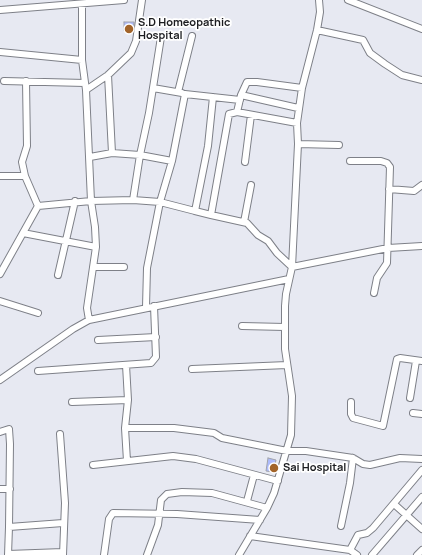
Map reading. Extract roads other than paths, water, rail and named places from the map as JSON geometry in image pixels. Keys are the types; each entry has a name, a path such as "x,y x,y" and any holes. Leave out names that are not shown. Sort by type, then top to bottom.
{"street":[{"path":"0,10 124,0"},
{"path":"86,90 108,75 126,58 134,47 142,0"},
{"path":"239,555 267,508 278,481 287,451 292,422 292,396 287,365 285,328 286,294 288,279 292,267 298,144 298,108 317,30 320,12 319,0"},
{"path":"348,0 422,30"},
{"path":"82,4 82,60 86,90 91,201 95,227 96,248 87,308 89,320"},
{"path":"317,30 363,40 370,53 384,64 402,75 422,80"},
{"path":"178,92 192,36"},
{"path":"133,200 161,37"},
{"path":"0,52 82,60"},
{"path":"108,75 112,153"},
{"path":"4,81 85,83"},
{"path":"26,81 26,146 22,162 25,176 38,206"},
{"path":"237,112 245,85 252,82 302,88"},
{"path":"153,88 213,97 241,97 298,108"},
{"path":"146,308 146,268 160,202 172,161 185,94"},
{"path":"195,211 208,146 213,97"},
{"path":"211,215 228,116 231,112 297,123"},
{"path":"245,162 251,115"},
{"path":"298,144 339,146"},
{"path":"90,157 112,153 140,155 172,161"},
{"path":"350,162 381,161 387,163 390,167 388,248 386,266 377,278 374,293"},
{"path":"0,176 25,176"},
{"path":"244,222 251,185"},
{"path":"389,189 414,191 422,185"},
{"path":"38,206 91,201 133,200 160,202 244,222 258,235 268,241 277,253 292,267"},
{"path":"58,275 75,202"},
{"path":"0,274 2,266 38,206"},
{"path":"23,232 96,248"},
{"path":"292,267 388,248 422,246"},
{"path":"93,267 124,267"},
{"path":"0,380 89,320 288,279"},
{"path":"0,301 38,313"},
{"path":"38,371 126,365 154,361 156,357 156,337 154,306"},
{"path":"242,326 285,328"},
{"path":"98,340 156,337"},
{"path":"351,402 351,414 353,418 383,426 396,361 400,358 419,361 410,398"},
{"path":"126,365 128,400 125,428 127,461"},
{"path":"192,369 287,365"},
{"path":"72,402 128,400"},
{"path":"413,413 422,414"},
{"path":"125,428 164,427 214,433 222,438 287,451 306,451 353,458 363,464 370,465 400,458 422,459"},
{"path":"0,432 9,429 10,489 8,555 63,553 65,503 60,434"},
{"path":"93,465 173,456 185,457 278,481"},
{"path":"341,526 350,483 353,458"},
{"path":"350,550 358,535 370,531 422,470"},
{"path":"247,501 254,475"},
{"path":"0,489 10,489"},
{"path":"147,555 155,535 161,500 167,494 200,492 247,501 267,508"},
{"path":"372,555 422,497"},
{"path":"394,504 422,529"},
{"path":"104,555 109,519 113,513 260,520"},
{"path":"9,527 63,523"},
{"path":"250,536 350,550 357,555"},
{"path":"417,555 422,550"}],"place":[{"name":"S.D Homeopathic Hospital","path":"129,29"},
{"name":"Sai Hospital","path":"274,468"}]}
